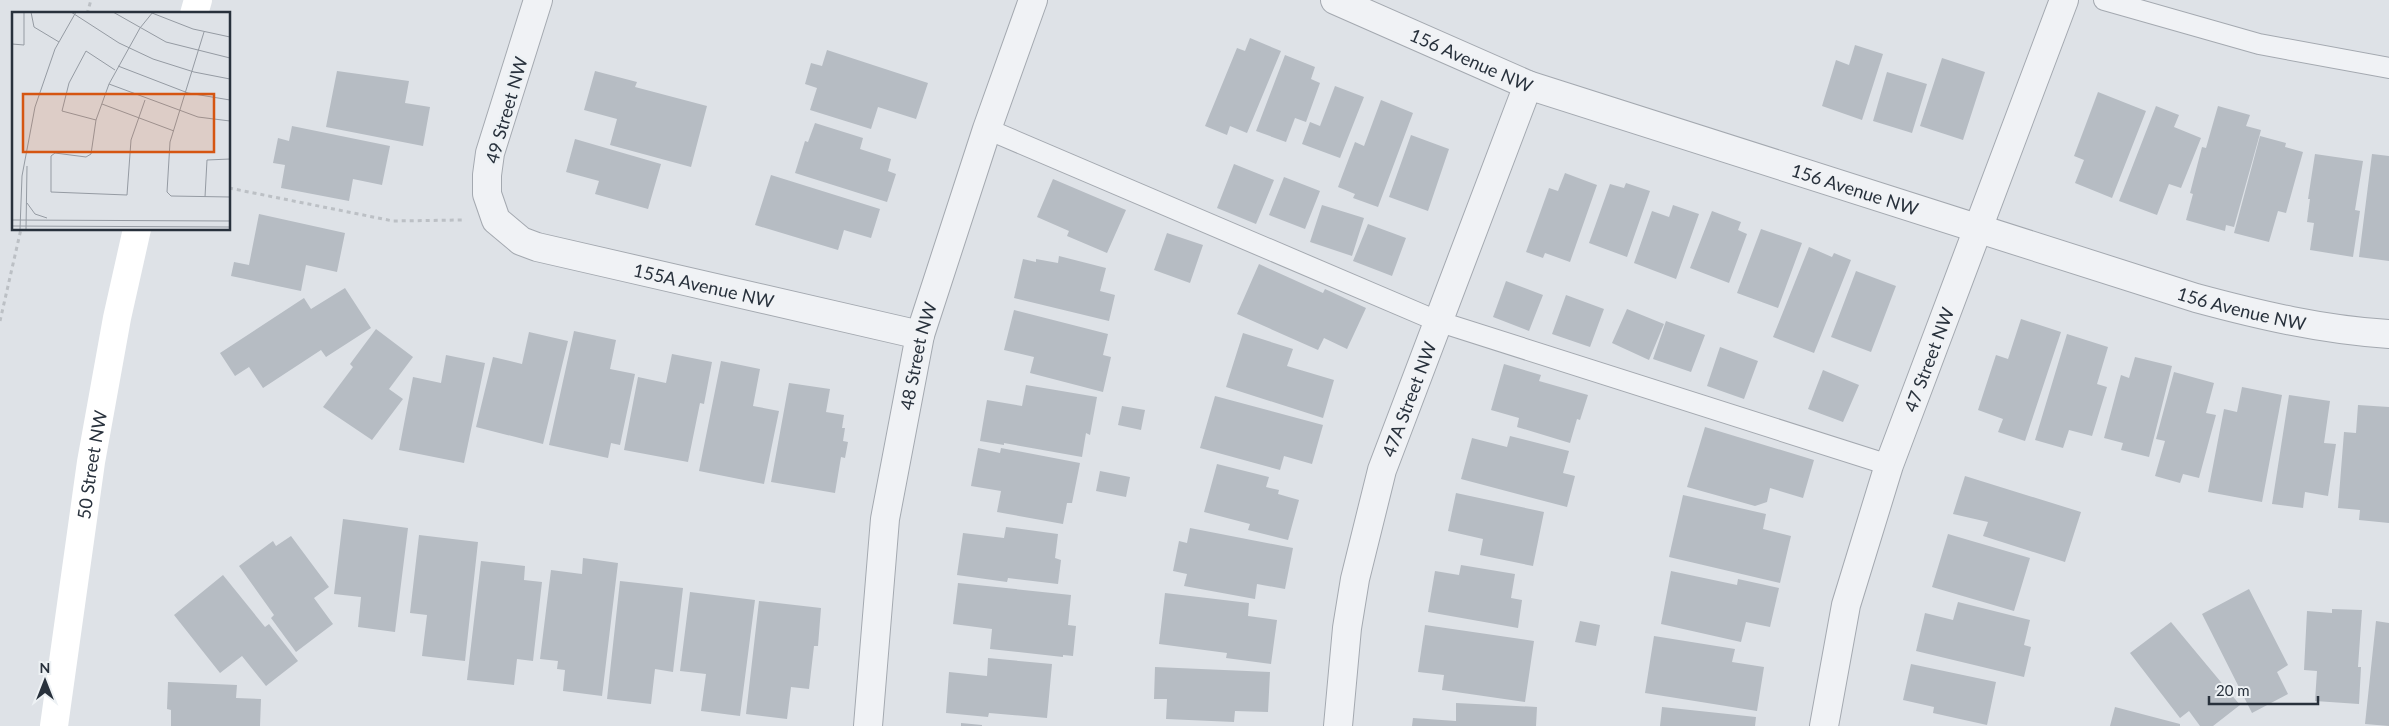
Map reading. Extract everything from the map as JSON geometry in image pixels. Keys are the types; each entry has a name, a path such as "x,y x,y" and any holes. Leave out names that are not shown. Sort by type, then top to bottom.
{"main road":[{"name":"50 Street NW","path":"56,719 91,462 117,318 137,230"}],"street":[{"name":"49 Street NW","path":"496,220 488,194 490,153 538,0"},
{"name":"48 Street NW","path":"868,726 885,519 920,335 987,129 1033,0"},
{"name":"156 Avenue NW","path":"1335,0 1528,85 2196,298 2313,325 2389,334"},
{"name":"47 Street NW","path":"1824,726 1846,605 1889,465 1980,228 2064,0"},
{"name":"47A Street NW","path":"1338,726 1347,628 1368,523 1382,470 1528,85"},
{"name":"155A Avenue NW","path":"496,220 520,241 537,247 920,335"}],"lane":[{"path":"2104,0 2259,44 2389,68"},
{"path":"987,129 1437,322 1889,465"}],"path":[{"path":"230,188 392,221 496,220"},
{"path":"0,321 20,230"}],"building":[{"path":"1250,38 1281,51 1247,133 1230,126 1227,135 1205,126 1237,48 1245,51"},
{"path":"1855,45 1883,54 1862,120 1822,106 1836,60 1849,65"},
{"path":"827,50 928,83 916,119 878,107 871,129 810,110 817,88 805,84 811,63 822,66"},
{"path":"1285,55 1315,67 1311,79 1320,83 1306,122 1295,118 1286,142 1256,131"},
{"path":"1942,58 1985,72 1963,140 1920,126"},
{"path":"337,71 409,81 405,103 430,107 423,146 326,127"},
{"path":"595,71 637,82 635,87 707,106 691,167 610,145 617,119 584,110"},
{"path":"1887,72 1927,84 1912,133 1873,121"},
{"path":"1335,86 1364,97 1340,158 1302,144 1310,122 1320,126"},
{"path":"2098,92 2146,111 2112,198 2075,183 2084,160 2074,156"},
{"path":"1381,100 1413,113 1378,207 1353,198 1355,194 1338,187 1355,142 1364,146"},
{"path":"2156,106 2179,115 2174,127 2201,138 2181,188 2169,184 2157,215 2119,201"},
{"path":"2218,106 2250,115 2246,126 2261,130 2234,227 2226,225 2225,231 2186,220 2193,194 2190,193 2202,147 2206,148"},
{"path":"815,123 863,138 860,149 891,159 888,171 896,174 887,202 795,173 805,141 808,142"},
{"path":"292,126 390,146 382,185 353,179 349,201 281,188 285,165 273,163 278,138 289,141"},
{"path":"1411,135 1449,149 1428,211 1389,197"},
{"path":"2260,136 2286,143 2285,147 2303,152 2286,213 2278,211 2269,242 2234,233"},
{"path":"575,139 661,164 648,209 595,194 599,181 566,172"},
{"path":"2315,154 2363,161 2355,210 2360,211 2353,257 2310,250 2314,223 2307,222 2310,199 2308,199"},
{"path":"2372,154 2389,156 2389,261 2359,257"},
{"path":"1234,164 1274,180 1256,224 1217,208"},
{"path":"1565,173 1597,185 1570,262 1545,253 1543,258 1526,252 1549,188 1558,191"},
{"path":"771,175 880,209 871,238 844,230 838,250 755,225"},
{"path":"1284,177 1320,191 1305,229 1269,215"},
{"path":"1053,179 1126,210 1107,253 1067,236 1069,231 1037,217"},
{"path":"1626,183 1650,191 1627,257 1589,243 1610,184 1624,188"},
{"path":"1322,205 1364,218 1352,256 1310,242"},
{"path":"1673,205 1699,214 1676,279 1634,263 1652,211 1669,217"},
{"path":"1712,211 1741,222 1738,230 1747,234 1729,283 1690,268"},
{"path":"259,214 345,233 337,272 306,265 301,291 231,276 234,262 249,265"},
{"path":"1368,224 1406,238 1392,276 1353,261"},
{"path":"1761,229 1802,243 1778,308 1737,293"},
{"path":"1167,233 1203,245 1190,283 1154,270"},
{"path":"1809,247 1832,257 1834,253 1851,260 1814,353 1773,337"},
{"path":"1059,256 1106,268 1100,291 1115,295 1109,321 1014,298 1023,259 1036,262 1036,259 1058,263"},
{"path":"1259,264 1323,293 1325,289 1366,308 1347,349 1324,338 1318,350 1237,314"},
{"path":"1856,271 1896,286 1871,352 1831,337"},
{"path":"1506,281 1543,295 1529,331 1493,317"},
{"path":"345,288 371,328 326,357 321,350 263,388 249,367 235,376 220,353 304,298 311,309"},
{"path":"1566,295 1604,309 1590,347 1552,334"},
{"path":"1627,309 1664,324 1649,360 1612,343"},
{"path":"1014,310 1108,334 1103,355 1111,357 1103,392 1030,373 1034,357 1004,350"},
{"path":"2021,319 2061,332 2025,441 1998,432 2003,419 1978,410 1996,355 2008,359"},
{"path":"1666,321 1705,335 1691,372 1653,359"},
{"path":"376,329 413,357 389,389 403,399 372,440 323,407 353,367 350,364"},
{"path":"574,331 616,340 610,369 635,374 620,445 611,443 608,458 549,445"},
{"path":"529,332 568,341 543,444 476,427 493,357 522,364"},
{"path":"1243,333 1293,349 1287,366 1334,380 1323,418 1226,387"},
{"path":"2067,334 2108,347 2097,384 2107,387 2092,436 2069,430 2063,448 2035,440"},
{"path":"1720,347 1758,361 1744,399 1707,386"},
{"path":"672,354 712,362 704,404 700,403 688,462 624,450 638,377 666,383"},
{"path":"446,355 485,363 464,463 399,450 413,377 441,383"},
{"path":"2135,357 2172,366 2149,457 2121,450 2123,443 2104,438 2121,375 2129,378"},
{"path":"721,361 760,369 753,406 779,411 764,484 699,471"},
{"path":"1504,364 1541,375 1539,381 1588,395 1580,420 1577,419 1570,443 1517,427 1519,418 1491,410"},
{"path":"1823,370 1859,385 1843,422 1808,409"},
{"path":"2174,372 2214,383 2206,413 2216,415 2199,478 2183,474 2180,483 2155,476 2165,441 2156,439"},
{"path":"789,383 830,389 826,412 844,415 843,441 848,442 845,458 841,457 835,493 771,482"},
{"path":"1026,385 1097,397 1090,435 1086,433 1082,457 1004,443 1004,445 980,441 987,400 1022,406"},
{"path":"2242,387 2282,395 2262,502 2208,492 2224,409 2237,412"},
{"path":"2289,395 2330,401 2324,443 2336,444 2328,496 2305,492 2303,508 2272,504"},
{"path":"1215,396 1323,425 1312,464 1284,456 1280,470 1200,448"},
{"path":"2358,405 2389,407 2389,523 2359,520 2360,510 2338,508 2344,432 2356,433"},
{"path":"1122,406 1145,410 1141,430 1118,425"},
{"path":"1705,427 1814,460 1803,498 1770,488 1767,502 1755,506 1687,487"},
{"path":"1510,436 1569,451 1563,473 1575,476 1567,507 1461,479 1472,438 1507,447"},
{"path":"978,448 1000,453 1001,448 1080,463 1072,503 1067,503 1063,524 997,512 1001,491 971,486"},
{"path":"1217,464 1269,477 1266,487 1279,490 1278,494 1299,500 1288,540 1248,530 1250,524 1204,512"},
{"path":"1100,471 1130,477 1126,497 1096,491"},
{"path":"1965,476 2081,512 2065,562 1983,536 1988,522 1953,514"},
{"path":"1456,493 1544,512 1533,566 1480,555 1483,539 1448,531"},
{"path":"1683,495 1766,514 1763,529 1791,536 1780,583 1669,557"},
{"path":"343,519 408,528 395,632 358,627 361,597 334,594"},
{"path":"1006,527 1058,534 1055,558 1061,560 1058,584 1008,578 1007,582 957,575 963,533 1004,538"},
{"path":"1190,528 1293,548 1285,589 1257,584 1255,599 1184,586 1187,574 1173,571 1179,541 1187,543"},
{"path":"1948,534 2030,558 2014,611 1932,587"},
{"path":"419,535 478,542 465,661 422,656 427,615 410,613"},
{"path":"291,536 329,587 314,598 333,624 296,652 271,618 274,615 239,566 273,541 276,546"},
{"path":"583,558 618,563 602,696 563,691 565,670 557,669 558,661 540,659 551,570 582,574"},
{"path":"481,561 525,566 524,580 542,582 533,661 517,659 514,685 467,680"},
{"path":"1461,565 1515,574 1511,598 1522,600 1518,628 1428,612 1435,571 1459,575"},
{"path":"1671,571 1737,585 1738,579 1779,588 1770,627 1746,622 1741,642 1661,624"},
{"path":"223,575 265,627 269,624 298,661 266,686 242,656 220,673 174,615"},
{"path":"620,581 683,588 673,672 655,669 651,704 607,699"},
{"path":"958,583 1071,595 1068,625 1076,626 1073,656 1063,655 1063,657 990,649 992,629 953,624"},
{"path":"2249,589 2288,665 2277,672 2288,694 2252,713 2202,614"},
{"path":"690,592 755,600 740,716 701,711 706,674 680,671"},
{"path":"1165,593 1249,603 1248,616 1277,620 1271,664 1226,658 1227,653 1159,644"},
{"path":"759,601 821,608 818,646 814,646 809,689 791,687 787,719 746,714"},
{"path":"1958,602 2030,620 2024,645 2031,647 2024,677 1916,651 1925,613 1953,620"},
{"path":"2332,609 2362,610 2358,667 2361,667 2359,704 2315,701 2317,671 2304,670 2307,611 2332,613"},
{"path":"1580,621 1600,625 1596,646 1575,642"},
{"path":"2376,621 2389,623 2389,726 2365,724"},
{"path":"2171,622 2240,705 2213,726 2200,726 2189,711 2180,718 2130,653"},
{"path":"1425,625 1534,641 1525,702 1442,690 1444,675 1418,672"},
{"path":"1654,636 1735,649 1732,662 1764,667 1757,711 1645,693"},
{"path":"988,658 1052,664 1047,718 989,713 988,717 946,713 949,672 987,676"},
{"path":"1911,664 1996,682 1987,725 1933,713 1934,707 1903,700"},
{"path":"1155,667 1270,672 1268,712 1235,711 1234,722 1166,719 1167,699 1154,699"},
{"path":"168,682 237,685 236,698 261,699 260,726 171,726 171,710 167,709"},
{"path":"1456,703 1537,707 1536,726 1412,726 1413,718 1456,721"},
{"path":"1662,707 1756,717 1755,726 1660,726"},
{"path":"2115,707 2180,724 2180,726 2110,726"},
{"path":"961,723 982,725 982,726 961,726"}]}
